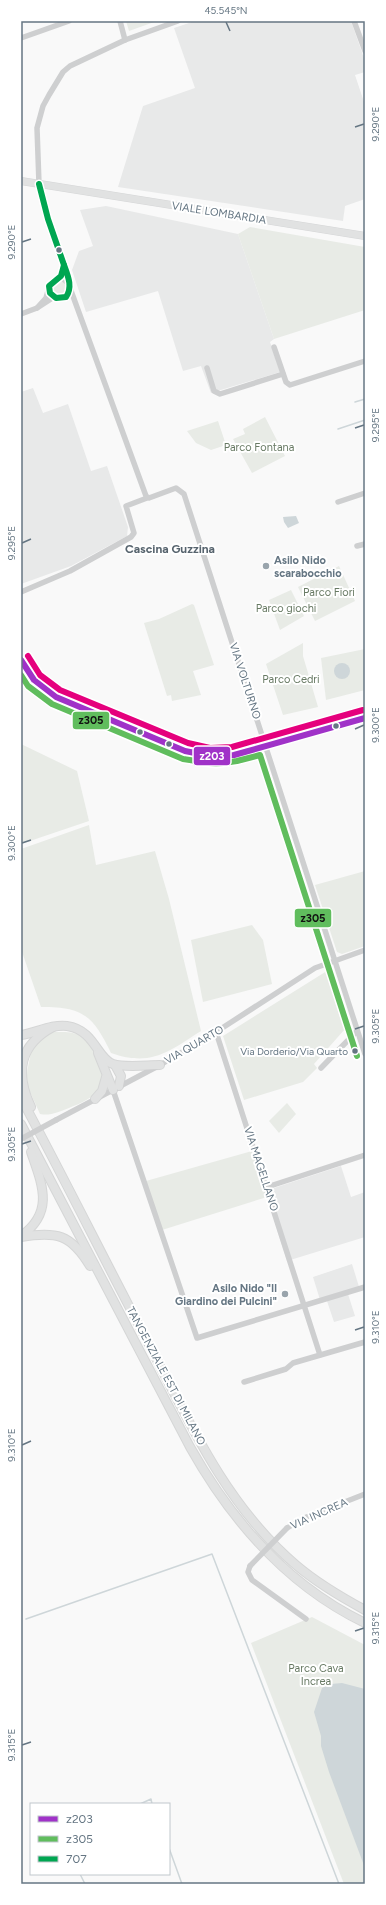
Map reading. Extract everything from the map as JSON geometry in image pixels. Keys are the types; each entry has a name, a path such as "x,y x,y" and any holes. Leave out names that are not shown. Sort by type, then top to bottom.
{"highway":[{"path":"21,1035 53,1027 65,1026 76,1029 87,1036 96,1046 108,1061 115,1065 122,1076 116,1088 106,1074 96,1046"},
{"path":"53,1027 37,1037 27,1050 23,1062 23,1084 28,1101 80,1208"},
{"path":"115,1065 160,1065"},
{"path":"95,1099 104,1087 106,1074"},
{"name":"TANGENZIALE EST DI MILANO","path":"21,1098 80,1208 111,1272 199,1441 229,1490 256,1526 292,1561 320,1583 365,1610"},
{"path":"21,1237 37,1221 43,1202 40,1176 22,1125"},
{"name":"TANGENZIALE EST DI MILANO","path":"22,1125 190,1447 211,1482 234,1514 260,1544 297,1579 325,1599 365,1623"},
{"path":"21,1237 52,1234 71,1241 82,1253 120,1314"}],"main road":[{"name":"VIALE LOMBARDIA","path":"21,181 365,236"}],"street":[{"path":"21,38 69,21"},
{"path":"120,21 125,40"},
{"path":"21,592 70,571 131,537 134,533 126,506 147,498 69,286 64,264 42,200 39,184 37,128 43,106 63,72 70,66 125,40 178,21"},
{"path":"354,21 365,51"},
{"path":"37,308 46,299 52,281 59,278 64,272 64,264"},
{"path":"21,314 37,308 54,297 62,298 67,295 69,286 64,279 59,278"},
{"path":"49,290 54,297"},
{"path":"67,295 76,302"},
{"path":"274,347 287,384 294,385 365,361"},
{"path":"207,368 214,391 220,394 283,374"},
{"name":"VIA VOLTURNO","path":"147,498 176,488 184,494 365,1054"},
{"path":"338,502 365,493"},
{"path":"356,546 365,544"},
{"path":"21,660 34,680 56,697 185,751 204,756 222,756 265,746 365,718"},
{"name":"VIA QUARTO","path":"21,1139 160,1065 216,1032 315,968 365,950"},
{"path":"321,1068 357,1031"},
{"name":"VIA MAGELLANO","path":"216,1032 320,1355"},
{"path":"116,1088 197,1338 365,1287"},
{"path":"267,1187 365,1155"},
{"path":"244,1382 286,1369 293,1363 365,1342"},
{"name":"VIA INCREA","path":"306,1619 252,1580 248,1573 250,1566 287,1528 304,1518 365,1494"}],"shaded area":[{"path":"195,21 351,21 365,61 365,72 355,75 365,105 365,199 345,206 343,221 118,187 143,106 195,88 174,28"},
{"path":"106,206 238,234 274,339 270,342 280,372 211,393 201,366 183,371 158,291 86,312 72,270 79,251 93,246 80,210"},
{"path":"33,388 43,413 68,404 91,471 107,466 128,527 127,536 71,566 21,584 21,392"},
{"path":"296,516 299,523 288,528 283,517"},
{"path":"339,663 345,663 350,668 348,677 345,679 339,679 334,674 334,668"},
{"path":"341,1166 351,1197 365,1192 365,1237 287,1261 265,1191"},
{"path":"352,1264 360,1290 348,1294 355,1316 334,1322 327,1301 321,1303 313,1277"},
{"path":"342,1683 365,1689 365,1868 329,1772 321,1746 321,1736 314,1712 322,1688 331,1684"}],"green space":[{"path":"126,21 157,21 129,31"},
{"path":"250,227 365,247 365,310 274,339 238,234"},
{"path":"60,281 65,283 67,288 65,293 60,295 55,293 53,288 55,283"},
{"name":"Parco Fontana","path":"265,417 285,456 252,473 233,439 245,434 243,429"},
{"path":"218,421 226,445 211,450 196,443 187,431"},
{"name":"Parco Fiori","path":"339,566 355,601 315,621 298,587"},
{"name":"Parco giochi","path":"291,590 304,616 280,630 269,600"},
{"path":"192,604 194,605 214,665 193,671 201,695 172,701 171,695 167,696 144,623 159,619"},
{"name":"Parco Cedri","path":"303,643 303,656 318,707 283,715 266,664"},
{"path":"365,649 365,690 326,700 321,658"},
{"path":"21,744 77,771 89,821 21,844"},
{"path":"89,825 96,865 155,851 169,899 201,1031 169,1051 159,1055 148,1058 137,1058 125,1057 111,1053 99,1030 85,1016 68,1009 41,1007 21,949 21,849"},
{"path":"365,871 365,946 342,954 337,952 315,885"},
{"path":"252,925 263,940 272,984 203,1002 191,940"},
{"path":"330,969 334,983 331,988 345,1029 314,1064 317,1068 303,1082 244,1100 223,1036"},
{"path":"51,1032 73,1033 84,1038 97,1057 103,1079 98,1090 87,1100 58,1112 51,1114 40,1114 26,1083 27,1072 32,1047 41,1037"},
{"path":"287,1103 296,1114 279,1133 269,1121"},
{"path":"252,1151 267,1197 162,1230 146,1181"},
{"name":"Parco Cava Increa","path":"312,1617 365,1645 365,1884 344,1884 251,1643"}],"waterway":[{"path":"355,402 365,399"},
{"path":"338,429 365,420"},
{"path":"26,1619 212,1554 339,1884"},
{"path":"142,1803 151,1799 152,1803"},
{"path":"170,1851 182,1884"},
{"path":"80,1875 85,1884"}],"transit line":[{"name":"707","path":"39,184 48,219 64,265"},
{"name":"707","path":"64,265 69,281 69,289 66,297 56,298 50,293 49,286 61,276 64,265"},
{"path":"28,656 40,675 60,690 188,743 210,748 232,747 363,710"},
{"name":"z203","path":"21,660 34,680 56,697 185,751 210,756 234,755 365,718"},
{"name":"z305","path":"21,675 28,686 52,704 183,759 216,764 237,761 260,755 357,1056"}],"place":[{"name":"Asilo Nido scarabocchio","path":"266,566"},
{"name":"Via Dorderio/Via Quarto","path":"355,1051"},
{"name":"Asilo Nido \"Il Giardino dei Pulcini\"","path":"285,1294"}],"district":[{"name":"Cascina Guzzina","path":"170,549"}]}
